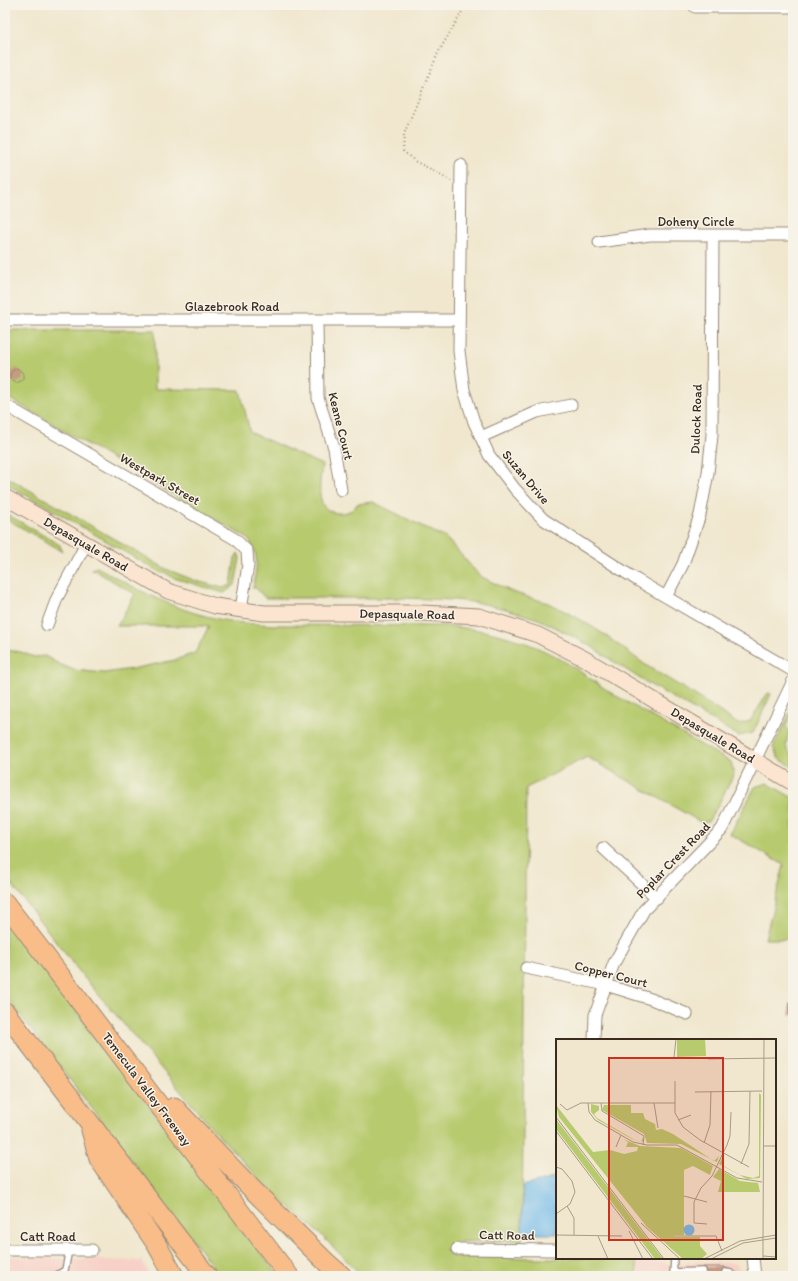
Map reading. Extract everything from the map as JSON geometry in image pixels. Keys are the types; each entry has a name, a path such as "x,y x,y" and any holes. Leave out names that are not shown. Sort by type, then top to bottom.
{"highway":[{"name":"Temecula Valley Freeway","path":"5,903 289,1276"},
{"path":"5,1012 207,1276"},
{"path":"109,1038 252,1189 342,1276"},
{"path":"88,1121 99,1159 157,1245 174,1276"}],"street":[{"path":"695,7 793,7"},
{"name":"Suzan Drive","path":"461,165 459,351 464,390 474,422 489,455 515,489 543,519 588,549 666,597 793,671"},
{"name":"Doheny Circle","path":"599,242 650,235 793,235"},
{"name":"Dulock Road","path":"666,597 683,564 700,515 708,473 712,435 713,235"},
{"name":"Glazebrook Road","path":"5,320 459,320"},
{"name":"Keane Court","path":"317,320 318,398 334,448 341,490"},
{"name":"Westpark Street","path":"5,405 235,539 247,551 248,565 241,609"},
{"path":"481,437 537,412 571,405"},
{"name":"Depasquale Road","path":"5,497 168,590 215,606 264,613 422,613 479,616 538,635 572,652 793,784"},
{"path":"47,625 57,598 86,544"},
{"name":"Poplar Crest Road","path":"594,1039 595,1015 614,963 644,910 722,829 793,681"},
{"path":"603,848 657,898"},
{"name":"Copper Court","path":"526,968 606,986 651,999 687,1014"},
{"name":"Catt Road","path":"457,1249 556,1250"},
{"name":"Catt Road","path":"5,1250 92,1250"},
{"path":"753,1259 756,1276"}],"lane":[{"path":"55,1276 65,1270 69,1250"},
{"path":"674,1259 673,1274 703,1271"},
{"path":"725,1272 731,1273 735,1276"}],"path":[{"path":"461,187 437,172 416,162 403,151 404,134 438,53 466,5"}],"shaded area":[{"path":"5,1257 142,1261 150,1276 5,1276"},
{"path":"637,1262 664,1262 667,1265 686,1264 687,1262 734,1263 744,1273 744,1276 637,1276"}],"green space":[{"path":"5,330 155,330 155,389 240,390 250,432 322,465 320,496 326,509 333,512 342,513 351,510 357,504 373,502 446,538 480,576 512,592 548,603 576,617 602,633 647,666 698,697 738,724 750,721 768,693 771,694 753,733 739,736 642,680 591,646 538,619 506,609 456,600 404,598 265,598 256,588 253,588 256,556 247,538 5,396"},
{"path":"5,476 166,569 196,581 223,588 231,585 235,558 238,553 240,558 235,585 224,593 174,578 164,572 161,573 46,506 45,504 38,502 5,483"},
{"path":"5,513 60,545 62,551 5,518"},
{"path":"97,567 140,590 183,609 229,621 275,625 445,626 461,627 505,636 534,646 562,660 613,694 731,762 734,774 708,822 706,821 704,824 587,757 526,788 522,1240 455,1242 449,1245 448,1250 450,1255 454,1257 636,1259 637,1276 362,1276 320,1234 267,1187 210,1126 82,975 5,876 5,650 21,652 34,657 45,656 74,670 104,673 175,660 195,653 209,626 117,626 135,594 92,569"},
{"path":"793,707 793,712 786,726 788,733 786,745 789,752 793,755 793,767 779,759 773,747"},
{"path":"767,783 793,798 793,939 765,939 784,865 730,834 755,787"},
{"path":"5,918 279,1276 220,1276 5,995"}],"water":[{"path":"556,1177 556,1234 522,1234 523,1186"}],"building":[{"path":"17,368 23,373 23,380 16,383 10,379 11,372"},
{"path":"789,1003 793,1003 793,1016 789,1016"},
{"path":"703,1267 725,1267 725,1276 702,1276"}]}
